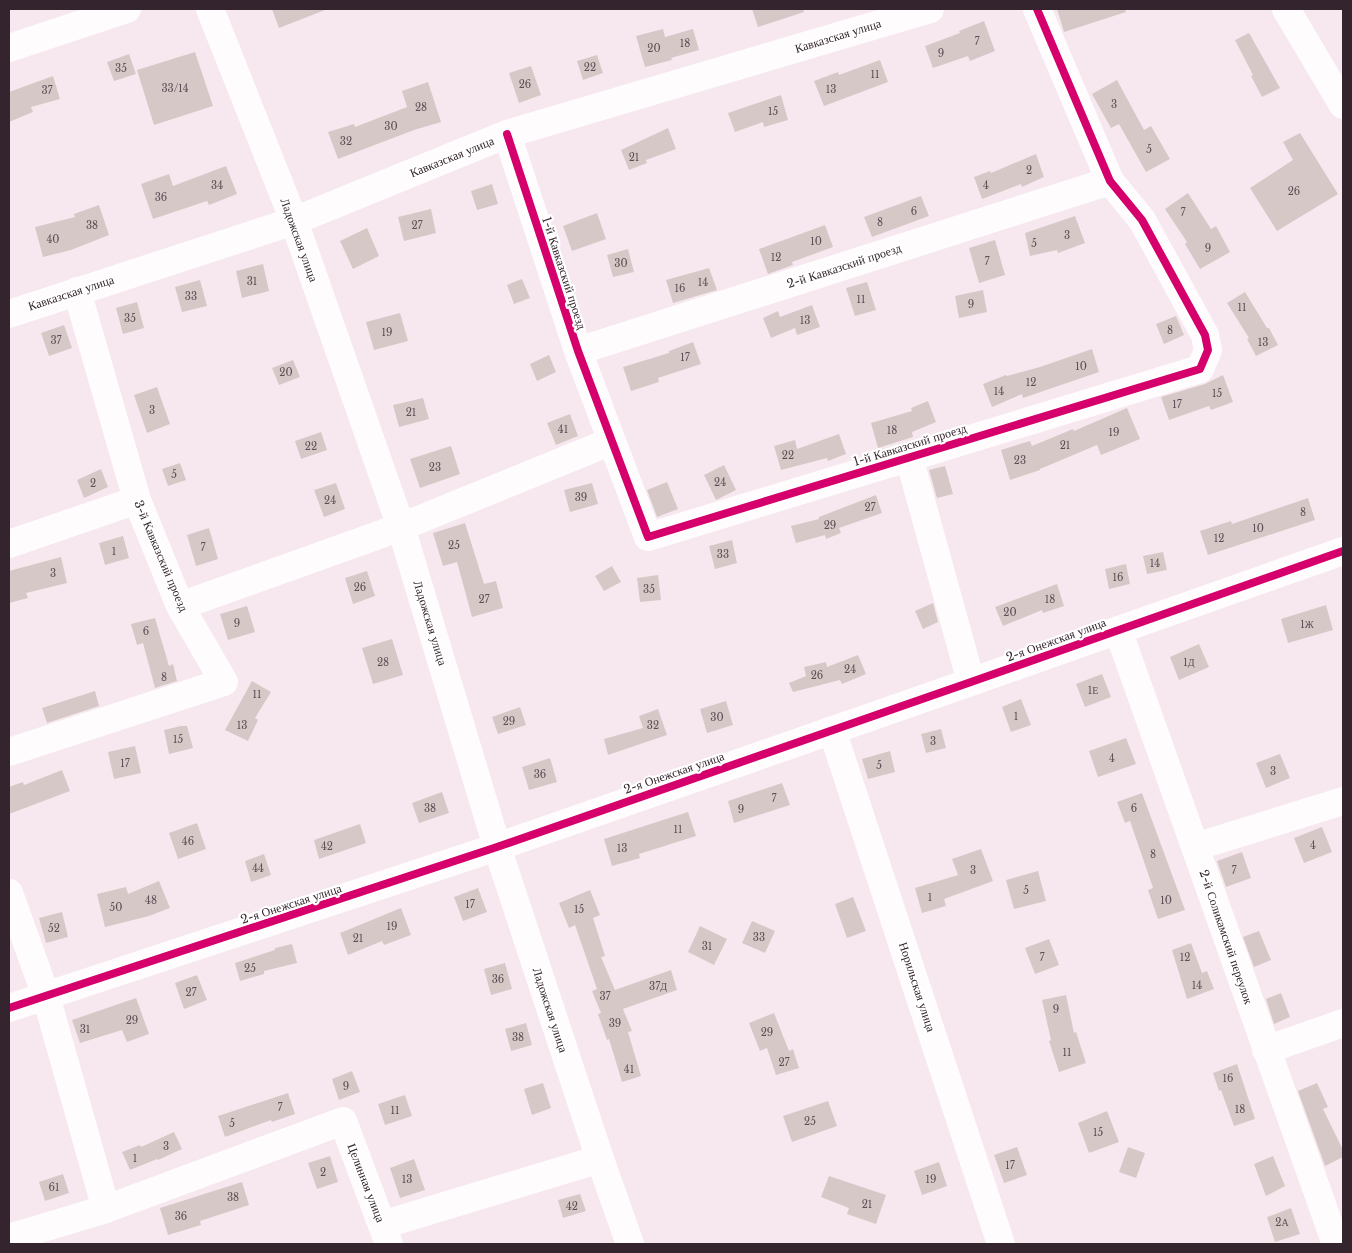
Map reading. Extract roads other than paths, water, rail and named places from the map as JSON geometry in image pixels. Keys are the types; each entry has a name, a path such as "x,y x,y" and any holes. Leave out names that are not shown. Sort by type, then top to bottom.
{"street":[{"path":"9,48 127,9"},
{"name":"Ладожская улица","path":"210,9 294,221 401,527 497,847 630,1244"},
{"name":"Кавказская улица","path":"9,314 294,221 507,134 930,9"},
{"name":"1-й Кавказский проезд","path":"507,134 578,351 648,537 1200,369 1208,350 1205,335 1142,220 1110,181 1037,9"},
{"path":"1286,9 1343,105"},
{"name":"2-й Кавказский проезд","path":"578,351 1110,181"},
{"name":"3-й Кавказский проезд","path":"9,752 224,682 180,606 137,500 77,291"},
{"path":"180,606 401,527 612,441"},
{"path":"909,457 971,682"},
{"path":"9,544 137,500"},
{"name":"2-я Онежская улица","path":"9,1008 497,847 1343,551"},
{"name":"2-й Соликамский переулок","path":"1118,630 1336,1244"},
{"name":"Норильская улица","path":"832,730 1001,1244"},
{"path":"1195,847 1343,801"},
{"path":"9,893 46,996 106,1209 9,1238"},
{"path":"1266,1050 1343,1023"},
{"name":"Целинная улица","path":"106,1209 343,1121 386,1235"},
{"path":"386,1235 600,1159"}]}
